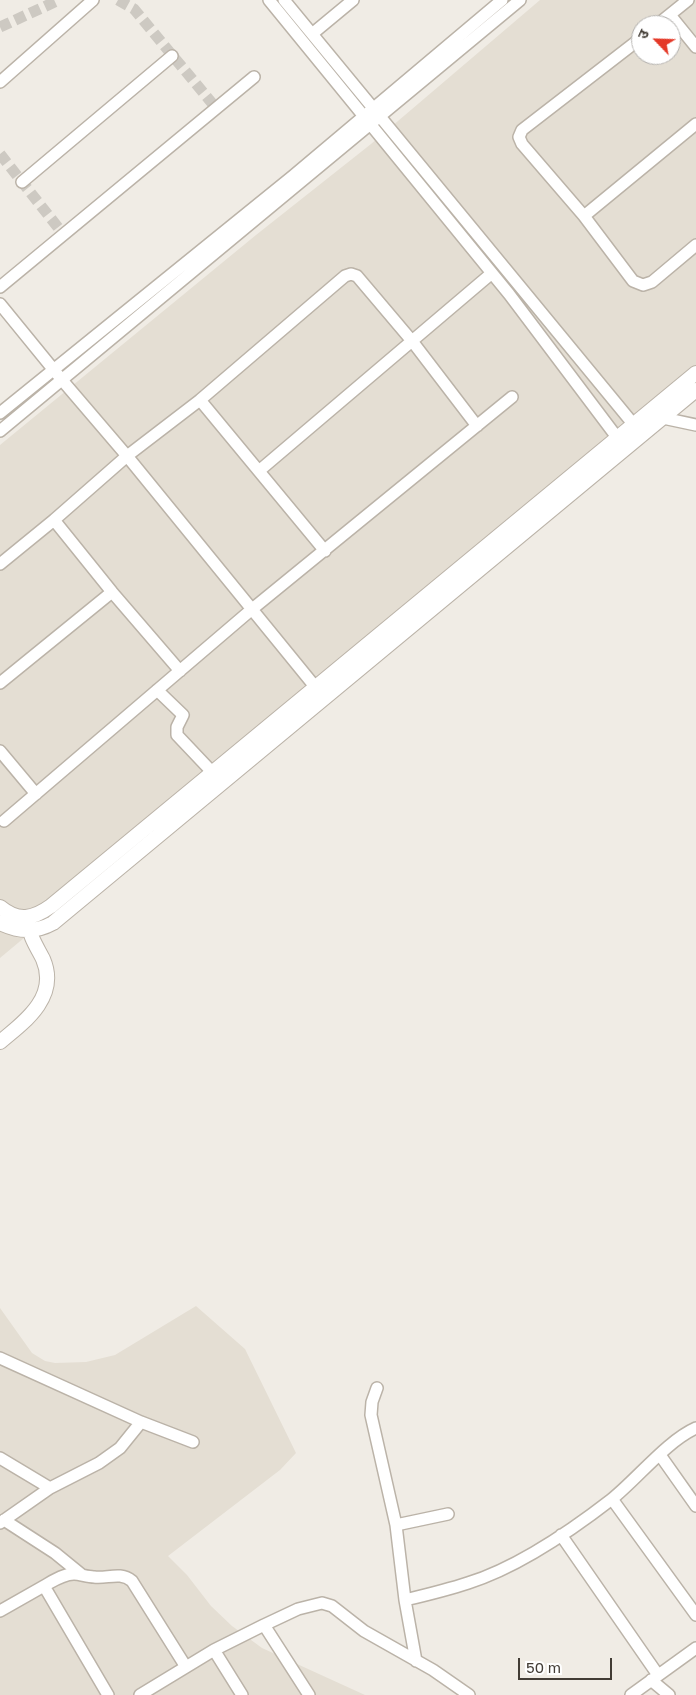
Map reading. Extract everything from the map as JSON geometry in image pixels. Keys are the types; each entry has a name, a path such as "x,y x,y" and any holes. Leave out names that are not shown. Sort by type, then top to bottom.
{"street":[{"path":"0,82 93,0"},
{"path":"269,0 492,273 621,442"},
{"path":"284,0 638,429"},
{"path":"312,34 352,0"},
{"path":"377,112 502,0"},
{"path":"0,413 285,182 520,0"},
{"path":"670,15 688,0"},
{"path":"681,29 696,47"},
{"path":"631,46 522,130 519,137 522,144 584,216 634,280 643,286 652,282 696,245"},
{"path":"22,182 172,56"},
{"path":"0,287 254,78"},
{"path":"0,431 367,120"},
{"path":"584,216 696,124"},
{"path":"260,470 492,273"},
{"path":"0,564 127,456 200,400 345,276 351,274 357,276 412,341 477,426"},
{"path":"0,304 127,456 320,693"},
{"path":"658,413 696,373"},
{"path":"0,907 29,925 42,929 58,919 320,693 621,442 658,413 696,390"},
{"path":"4,821 251,610 326,551 512,397"},
{"path":"200,400 326,551"},
{"path":"658,413 696,425"},
{"path":"54,520 112,592 180,671"},
{"path":"0,683 112,592"},
{"path":"157,690 183,715 177,727 177,735 213,773"},
{"path":"0,923 10,928 29,925 213,773 320,693"},
{"path":"0,751 36,794"},
{"path":"0,1042 29,1018 45,993 48,976 29,925"},
{"path":"0,1358 141,1422 193,1442"},
{"path":"377,1388 372,1402 371,1415 396,1525 405,1600 416,1661"},
{"path":"82,1575 55,1552 5,1520 19,1508 50,1488 99,1464 120,1448 141,1422"},
{"path":"405,1600 468,1583 495,1572 561,1535 612,1499 676,1440 696,1428"},
{"path":"660,1455 696,1506"},
{"path":"0,1458 50,1488"},
{"path":"612,1499 696,1616"},
{"path":"396,1525 448,1514"},
{"path":"561,1535 655,1677 669,1695"},
{"path":"0,1611 63,1576 73,1574 103,1578 120,1575 128,1577 186,1667"},
{"path":"44,1586 108,1695"},
{"path":"140,1695 214,1650 298,1609 322,1603 332,1606 364,1631 469,1695"},
{"path":"270,1622 309,1695"},
{"path":"631,1695 696,1648"},
{"path":"214,1650 242,1695"}],"shaded area":[{"path":"540,0 696,0 696,376 0,958 0,445 256,235 371,144"},
{"path":"196,1306 245,1349 296,1453 280,1470 168,1556 187,1575 211,1606 232,1626 262,1648 365,1695 0,1695 0,1308 32,1353 45,1361 55,1363 86,1362 115,1355"}],"tunnel":[{"path":"0,27 59,0"},
{"path":"118,0 134,9 216,108"},
{"path":"0,154 64,235"}]}
